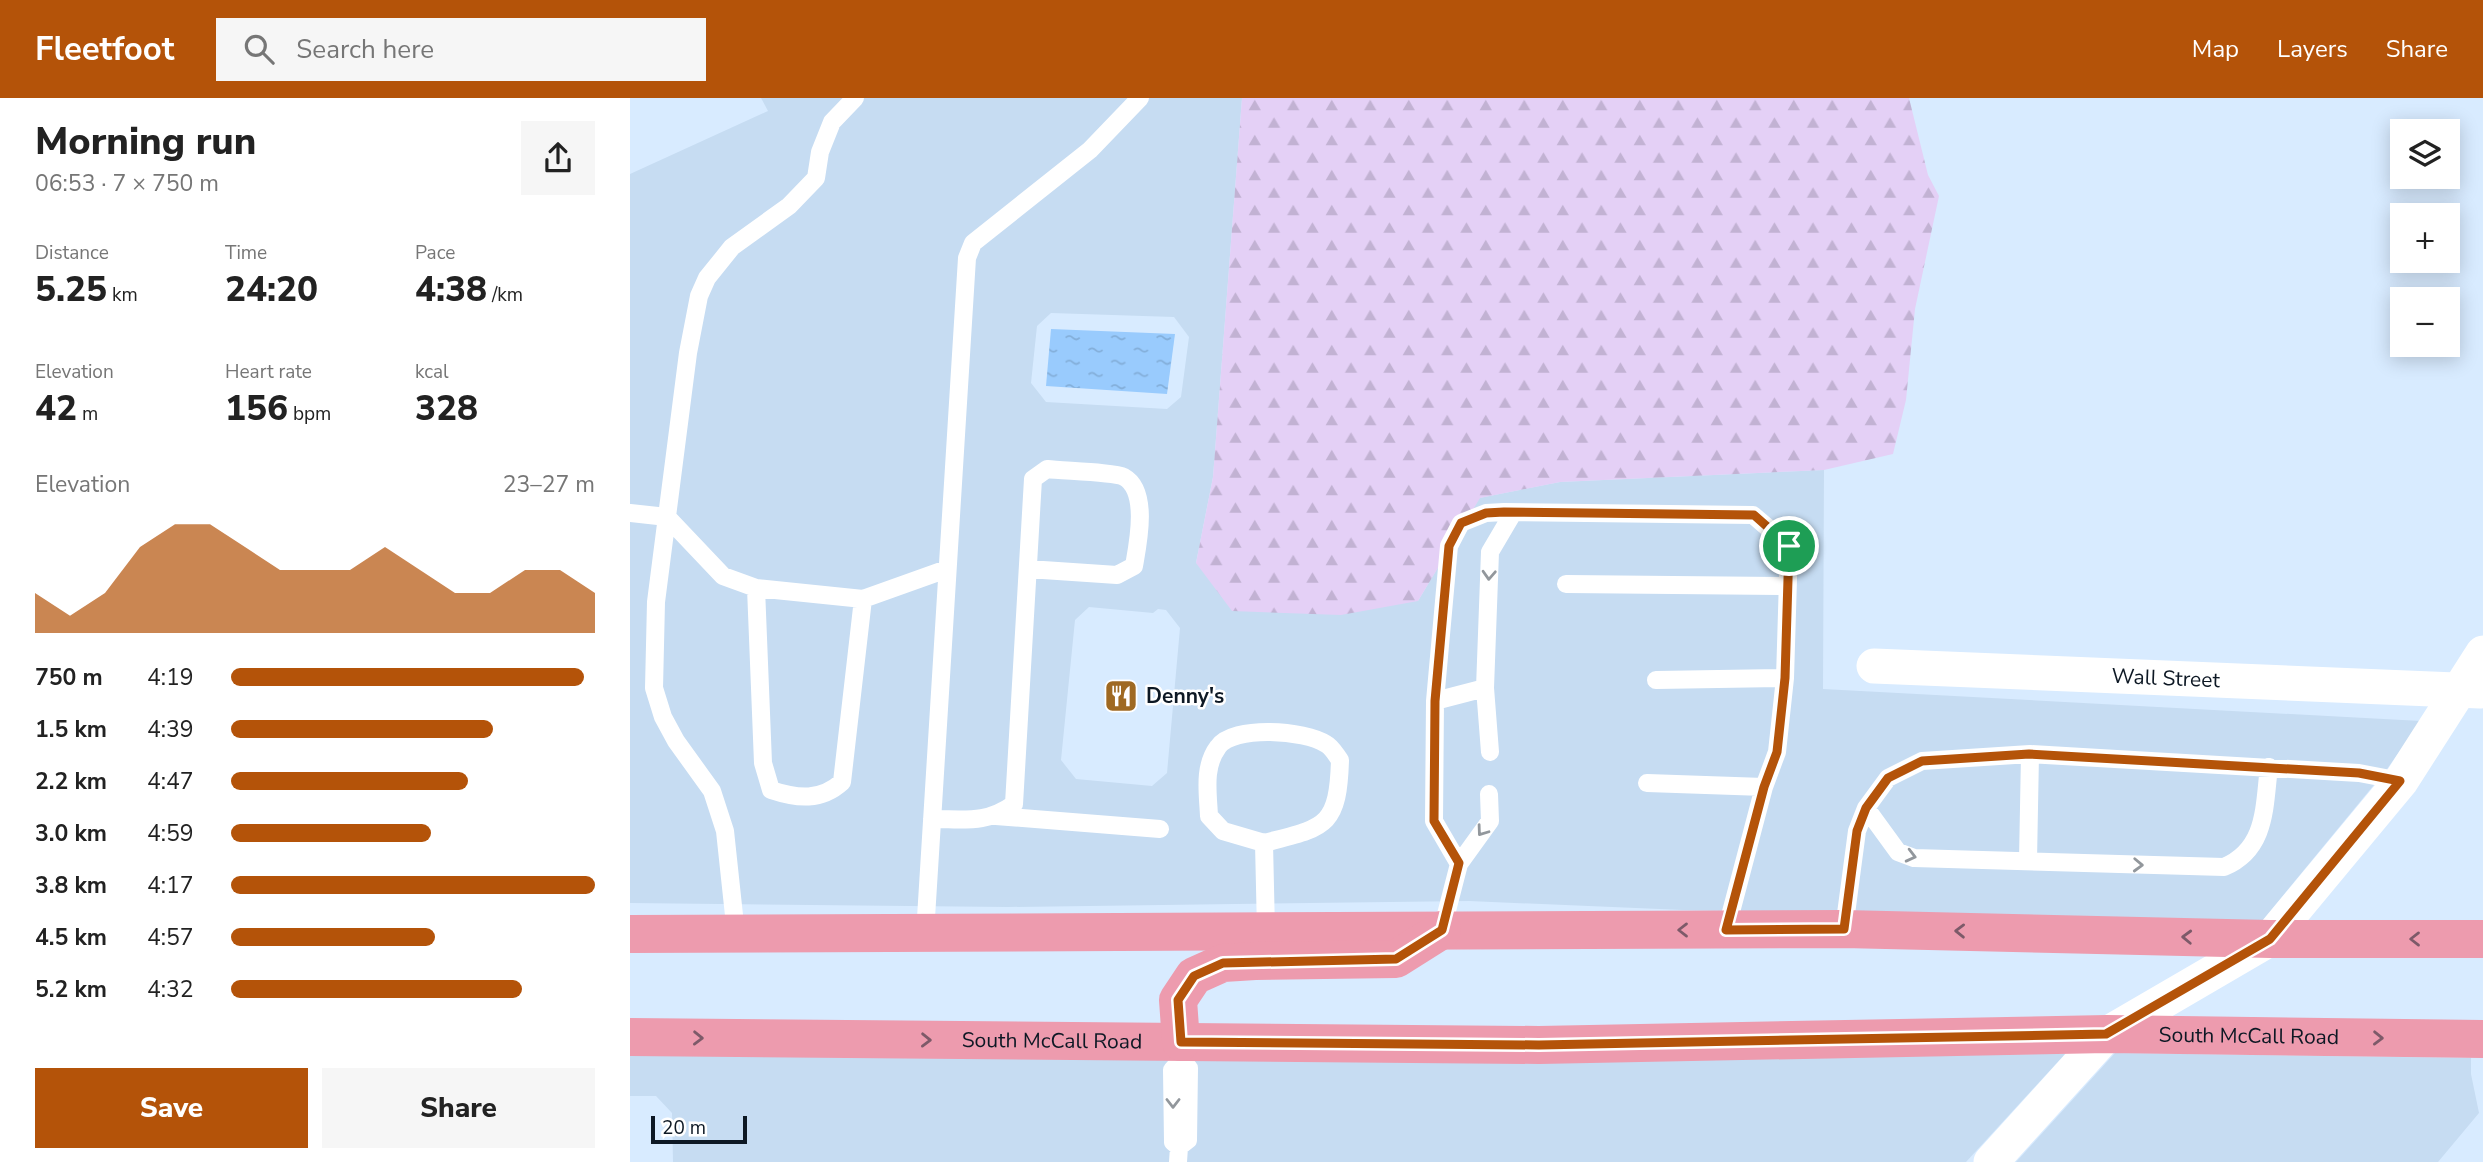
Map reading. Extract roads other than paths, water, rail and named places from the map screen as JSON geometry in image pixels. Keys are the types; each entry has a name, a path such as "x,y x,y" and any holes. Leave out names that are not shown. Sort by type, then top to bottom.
{"main road":[{"path":"630,934 1844,929 2270,939 2483,939"},
{"path":"1181,1051 1178,1000 1194,976 1223,963 1396,959 1442,930"},
{"name":"South McCall Road","path":"630,1037 1181,1051 2106,1034 2483,1039"}],"street":[{"path":"1990,1162 2106,1034 2270,939 2472,692 2483,653"},
{"name":"Wall Street","path":"1874,666 2472,692"}],"lane":[{"path":"736,934 725,831 712,791 663,717 654,688 656,602 688,353 699,296 707,278 732,247 789,206 816,178 832,122 855,98"},
{"path":"925,934 967,258 973,243 1090,150 1140,98"},
{"path":"996,816 1014,804 1033,479 1047,469 1123,476 1133,486 1141,512 1134,566 1117,575 1028,569"},
{"path":"630,513 667,517 723,576 756,588 863,599 947,569"},
{"path":"1459,863 1434,821 1435,701 1449,546 1461,523 1486,513 1754,515 1789,546 1785,678 1777,752 1764,787 1726,930"},
{"path":"1490,752 1485,688 1490,552 1513,513"},
{"path":"1566,584 1787,586"},
{"path":"756,588 763,763 772,790 791,796 828,794 842,782 863,599"},
{"path":"1656,680 1785,678"},
{"path":"1435,701 1485,688"},
{"path":"1299,733 1327,744 1340,760 1335,811 1315,829 1264,843 1223,831 1209,816 1208,767 1219,745 1239,734 1299,733"},
{"path":"1844,929 1857,831 1866,808 1888,778 1922,761 2029,754 2359,773 2400,781"},
{"path":"2028,862 2029,754"},
{"path":"1866,808 1898,852 1914,858 2224,867 2241,857 2260,834 2269,767"},
{"path":"1647,783 1764,787"},
{"path":"1442,930 1459,863 1490,821 1489,794"},
{"path":"932,819 979,820 996,816 1160,829"},
{"path":"1264,843 1266,931"},
{"path":"1179,1155 1188,1140 1189,1068 1181,1051"}],"water":[{"path":"1051,329 1175,334 1167,394 1046,386"}],"place":[{"name":"Denny's","path":"1121,696"}]}
